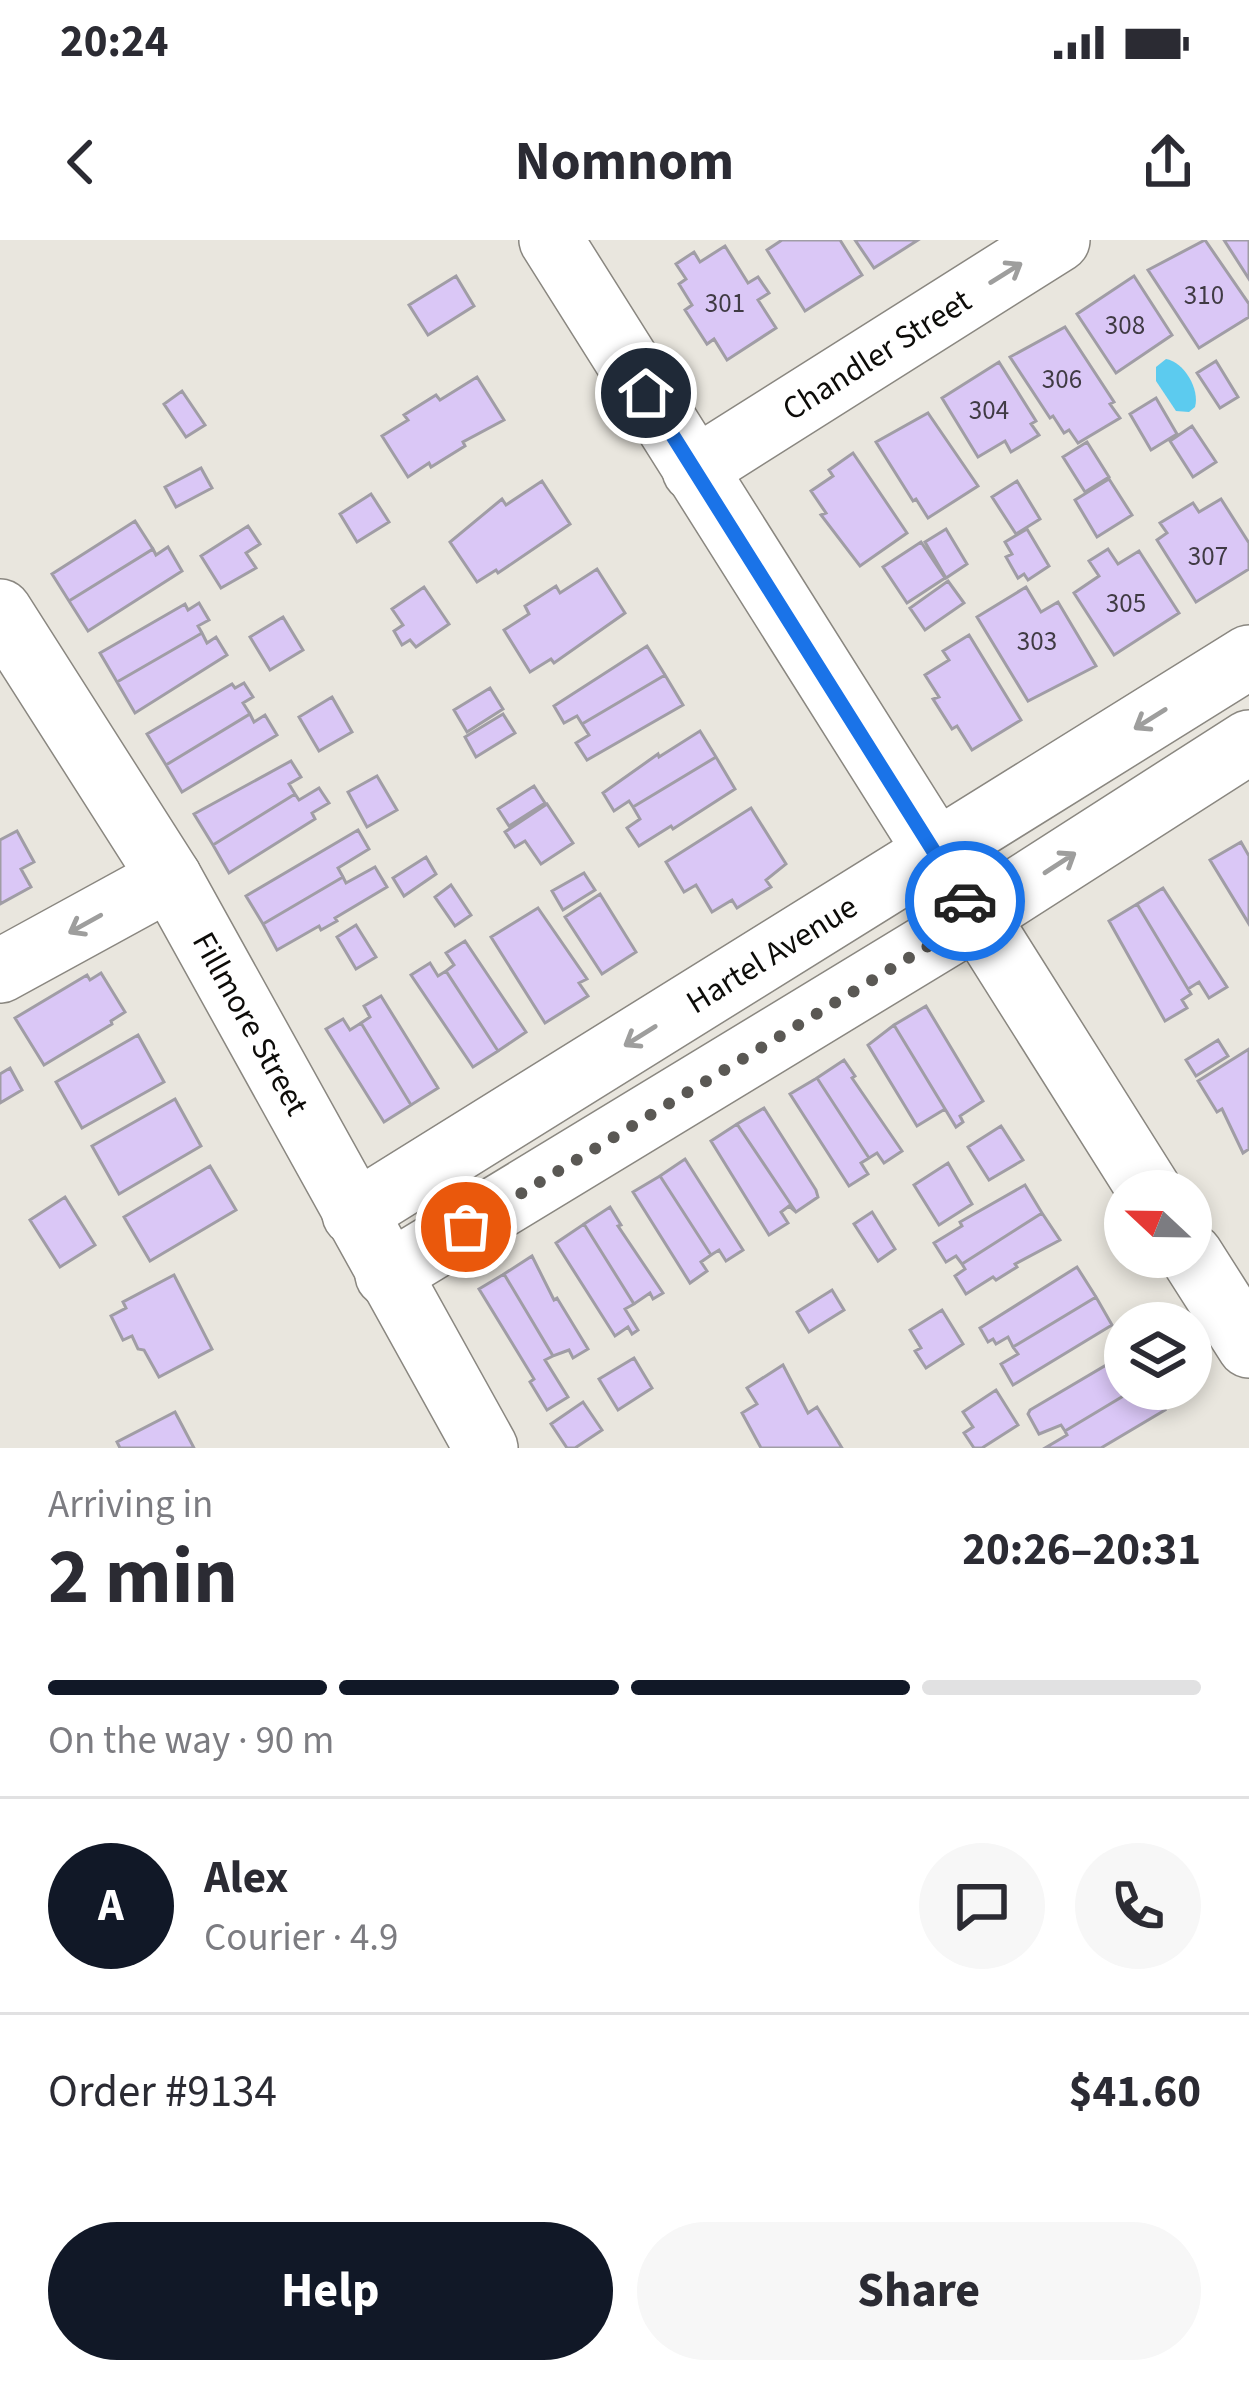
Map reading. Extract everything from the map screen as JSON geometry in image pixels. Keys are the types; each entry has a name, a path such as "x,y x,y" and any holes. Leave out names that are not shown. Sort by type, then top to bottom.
{"street":[{"path":"551,240 1137,1170"},
{"name":"Chandler Street","path":"694,470 1058,240"},
{"name":"Fillmore Street","path":"0,611 170,878 486,1448"},
{"name":"Hartel Avenue","path":"353,1214 1249,657"},
{"path":"387,1275 976,917 1249,742"},
{"path":"0,971 170,878"},
{"path":"1206,1278 1249,1346"}],"water":[{"path":"1166,359 1179,365 1193,385 1195,407 1189,412 1176,411 1156,381 1156,367"}],"building":[{"path":"782,240 840,240 862,275 805,311 767,250"},
{"path":"855,240 918,240 874,268"},
{"path":"1205,240 1249,304 1249,317 1199,348 1148,270"},
{"path":"1224,240 1249,240 1249,279"},
{"path":"725,246 748,283 758,277 769,293 758,300 776,328 727,360 714,339 707,344 685,310 692,305 679,284 686,279 676,264 694,252 700,262"},
{"path":"456,276 474,306 428,335 409,305"},
{"path":"1134,276 1172,335 1116,373 1077,314"},
{"path":"1065,327 1120,418 1078,443 1069,430 1064,433 1050,418 1010,357"},
{"path":"1216,361 1238,397 1220,408 1197,373"},
{"path":"999,362 1036,421 1031,424 1039,435 1011,452 1005,441 978,457 942,398"},
{"path":"477,377 504,420 408,477 382,436 436,395 440,400"},
{"path":"182,391 205,425 186,437 164,404"},
{"path":"1156,398 1177,434 1151,450 1130,414"},
{"path":"928,413 978,486 928,518 876,442"},
{"path":"1192,426 1216,462 1193,477 1170,441"},
{"path":"1087,442 1109,477 1085,492 1063,457"},
{"path":"853,453 907,533 860,566 821,515 826,513 811,491 833,476 829,470"},
{"path":"201,468 212,488 176,507 165,487"},
{"path":"1109,479 1132,515 1097,537 1075,500"},
{"path":"542,481 570,524 477,582 450,542 502,499 506,505"},
{"path":"1017,481 1040,519 1016,534 992,497"},
{"path":"371,494 389,522 357,542 340,514"},
{"path":"1221,499 1249,543 1249,569 1196,602 1157,540 1167,533 1160,523 1193,503 1199,512"},
{"path":"135,521 153,549 69,601 52,574"},
{"path":"248,526 260,544 246,553 256,568 221,588 201,556"},
{"path":"946,529 967,564 946,578 925,542"},
{"path":"1027,529 1049,566 1028,580 1024,574 1018,578 1006,557 1012,554 1005,542"},
{"path":"921,542 945,578 907,603 883,567"},
{"path":"168,547 182,571 88,631 69,601 153,549 156,555"},
{"path":"1108,549 1118,564 1139,551 1179,613 1114,655 1074,593 1099,576 1089,561"},
{"path":"597,569 625,613 554,663 551,659 530,672 504,630 529,614 525,606 556,586 560,593"},
{"path":"948,581 964,603 925,630 910,608"},
{"path":"424,587 449,624 416,647 410,640 402,645 394,631 403,625 392,609"},
{"path":"1026,587 1041,612 1058,602 1096,666 1028,701 977,617"},
{"path":"199,603 209,620 198,626 202,633 117,682 100,653 185,604 188,610"},
{"path":"283,617 303,650 270,670 250,637"},
{"path":"202,633 207,643 216,637 227,655 135,713 117,682"},
{"path":"969,635 1021,720 972,750 933,699 939,697 925,675 949,660 943,651"},
{"path":"647,646 665,675 582,724 577,716 564,723 554,706"},
{"path":"665,675 683,705 587,760 576,743 589,735 582,724"},
{"path":"244,683 253,697 243,703 250,714 166,765 147,734 232,684 235,688"},
{"path":"490,688 503,709 467,732 454,710"},
{"path":"332,697 352,732 319,751 299,717"},
{"path":"250,714 254,722 265,715 277,735 182,792 166,765"},
{"path":"503,714 515,733 476,757 465,737"},
{"path":"700,731 716,757 633,807 629,801 614,811 603,793"},
{"path":"716,757 735,789 639,846 627,828 640,819 633,807"},
{"path":"291,761 301,777 289,784 295,794 213,845 194,814"},
{"path":"377,776 397,810 367,827 348,792"},
{"path":"534,786 545,803 509,826 498,809"},
{"path":"319,788 329,803 312,813 315,819 229,873 213,845 295,794 299,800"},
{"path":"547,804 573,843 541,864 525,841 515,847 505,832"},
{"path":"751,808 786,864 766,880 771,887 737,908 732,900 712,912 696,885 684,892 666,862"},
{"path":"358,830 369,849 338,868 343,877 263,924 246,896"},
{"path":"17,831 34,862 21,869 31,887 0,904 0,840"},
{"path":"1241,842 1249,856 1249,924 1210,860"},
{"path":"426,857 436,874 404,896 393,878"},
{"path":"375,867 387,887 335,918 337,921 277,950 263,924 343,877 346,883"},
{"path":"584,873 595,890 563,910 552,891"},
{"path":"451,885 471,915 455,926 435,897"},
{"path":"1163,888 1227,987 1209,998 1199,982 1188,989 1137,904"},
{"path":"600,894 636,952 602,974 565,917"},
{"path":"1137,904 1191,994 1182,1000 1187,1008 1165,1021 1109,921"},
{"path":"538,908 587,979 579,983 588,996 545,1023 491,937"},
{"path":"356,925 376,957 356,969 337,937"},
{"path":"465,941 526,1032 498,1051 446,971 454,965 446,953"},
{"path":"430,963 438,976 446,971 498,1051 473,1067 411,975"},
{"path":"101,973 125,1012 44,1065 15,1018 87,975 90,980"},
{"path":"381,996 438,1088 411,1105 361,1023 370,1017 364,1006"},
{"path":"926,1006 983,1101 960,1116 963,1122 956,1127 894,1025"},
{"path":"343,1019 350,1030 361,1023 411,1105 384,1122 326,1029"},
{"path":"894,1025 945,1109 917,1126 868,1045"},
{"path":"138,1035 164,1082 82,1128 56,1082"},
{"path":"1218,1040 1228,1056 1196,1076 1186,1060"},
{"path":"1249,1049 1249,1149 1243,1153 1222,1109 1217,1112 1198,1081"},
{"path":"844,1060 902,1151 884,1163 877,1153 869,1158 817,1078"},
{"path":"10,1068 22,1090 0,1103 0,1074"},
{"path":"817,1078 869,1158 861,1163 868,1174 849,1186 790,1094"},
{"path":"175,1099 201,1146 119,1194 92,1146"},
{"path":"764,1108 816,1190 818,1197 796,1212 737,1124"},
{"path":"737,1124 796,1212 789,1206 781,1212 788,1223 769,1235 711,1141"},
{"path":"1001,1126 1023,1160 989,1180 968,1147"},
{"path":"685,1159 743,1250 726,1261 719,1250 711,1255 660,1176"},
{"path":"948,1163 972,1204 939,1225 914,1185"},
{"path":"210,1166 236,1210 150,1261 124,1217"},
{"path":"660,1176 711,1255 701,1262 707,1271 690,1283 633,1192"},
{"path":"1025,1185 1042,1213 962,1264 956,1256 946,1262 934,1243 962,1226 960,1222"},
{"path":"65,1197 95,1245 60,1267 30,1220"},
{"path":"610,1207 663,1293 653,1299 650,1293 634,1304 584,1224"},
{"path":"872,1212 895,1249 878,1261 854,1224"},
{"path":"1042,1213 1060,1240 966,1294 955,1276 965,1269 962,1264"},
{"path":"584,1224 634,1304 625,1309 638,1330 632,1334 628,1327 615,1336 556,1243"},
{"path":"532,1256 554,1300 557,1298 588,1349 573,1358 569,1350 553,1356 504,1274"},
{"path":"1077,1267 1096,1297 1013,1347 1008,1337 996,1344 993,1339 988,1342 980,1328"},
{"path":"504,1274 553,1356 545,1360 568,1397 547,1410 530,1382 534,1379 479,1289"},
{"path":"174,1275 212,1349 159,1377 132,1336 123,1340 111,1316 126,1308 123,1302"},
{"path":"832,1290 844,1310 809,1332 797,1312"},
{"path":"1096,1297 1104,1311 1104,1330 1013,1385 1001,1364 1018,1354 1013,1347"},
{"path":"942,1310 963,1344 926,1368 910,1330"},
{"path":"634,1358 652,1388 618,1410 599,1379"},
{"path":"783,1365 808,1413 817,1407 842,1448 761,1448 742,1413 757,1404 747,1388"},
{"path":"1104,1366 1104,1408 1065,1431 1061,1425 1039,1434 1030,1410"},
{"path":"996,1390 1018,1425 982,1448 974,1448 964,1433 973,1427 963,1412"},
{"path":"583,1402 602,1430 575,1448 567,1448 551,1424"},
{"path":"1104,1408 1165,1410 1101,1448 1045,1448 1067,1435 1065,1431"},
{"path":"175,1412 194,1448 120,1448 117,1442"}],"way so far":[{"path":"466,1227 976,917 965,901"}],"route":[{"path":"646,393 965,901"}]}
